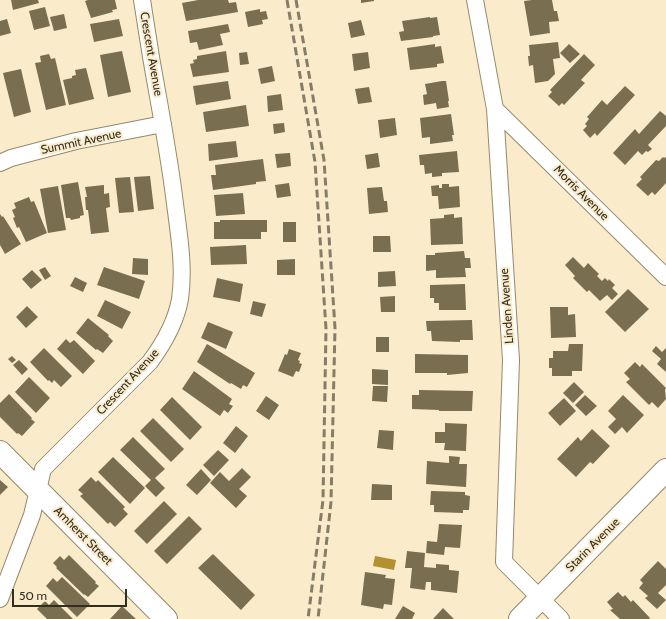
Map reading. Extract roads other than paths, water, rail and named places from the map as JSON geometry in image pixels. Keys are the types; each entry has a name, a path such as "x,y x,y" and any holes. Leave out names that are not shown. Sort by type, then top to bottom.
{"street":[{"name":"Crescent Avenue","path":"0,599 32,515 43,469 150,362 161,347 175,317 180,299 182,273 177,221 163,124 142,0"},
{"name":"Linden Avenue","path":"475,0 495,109 511,360 504,562 561,619"},
{"name":"Morris Avenue","path":"495,109 666,277"},
{"name":"Summit Avenue","path":"0,163 11,158 76,141 163,124"},
{"name":"Amherst Street","path":"0,452 166,619"},
{"name":"Starin Avenue","path":"520,619 666,470"}],"railway":[{"path":"287,0 315,162 326,329 323,500 308,619"},
{"path":"296,0 324,160 335,328 331,502 318,619"}]}
